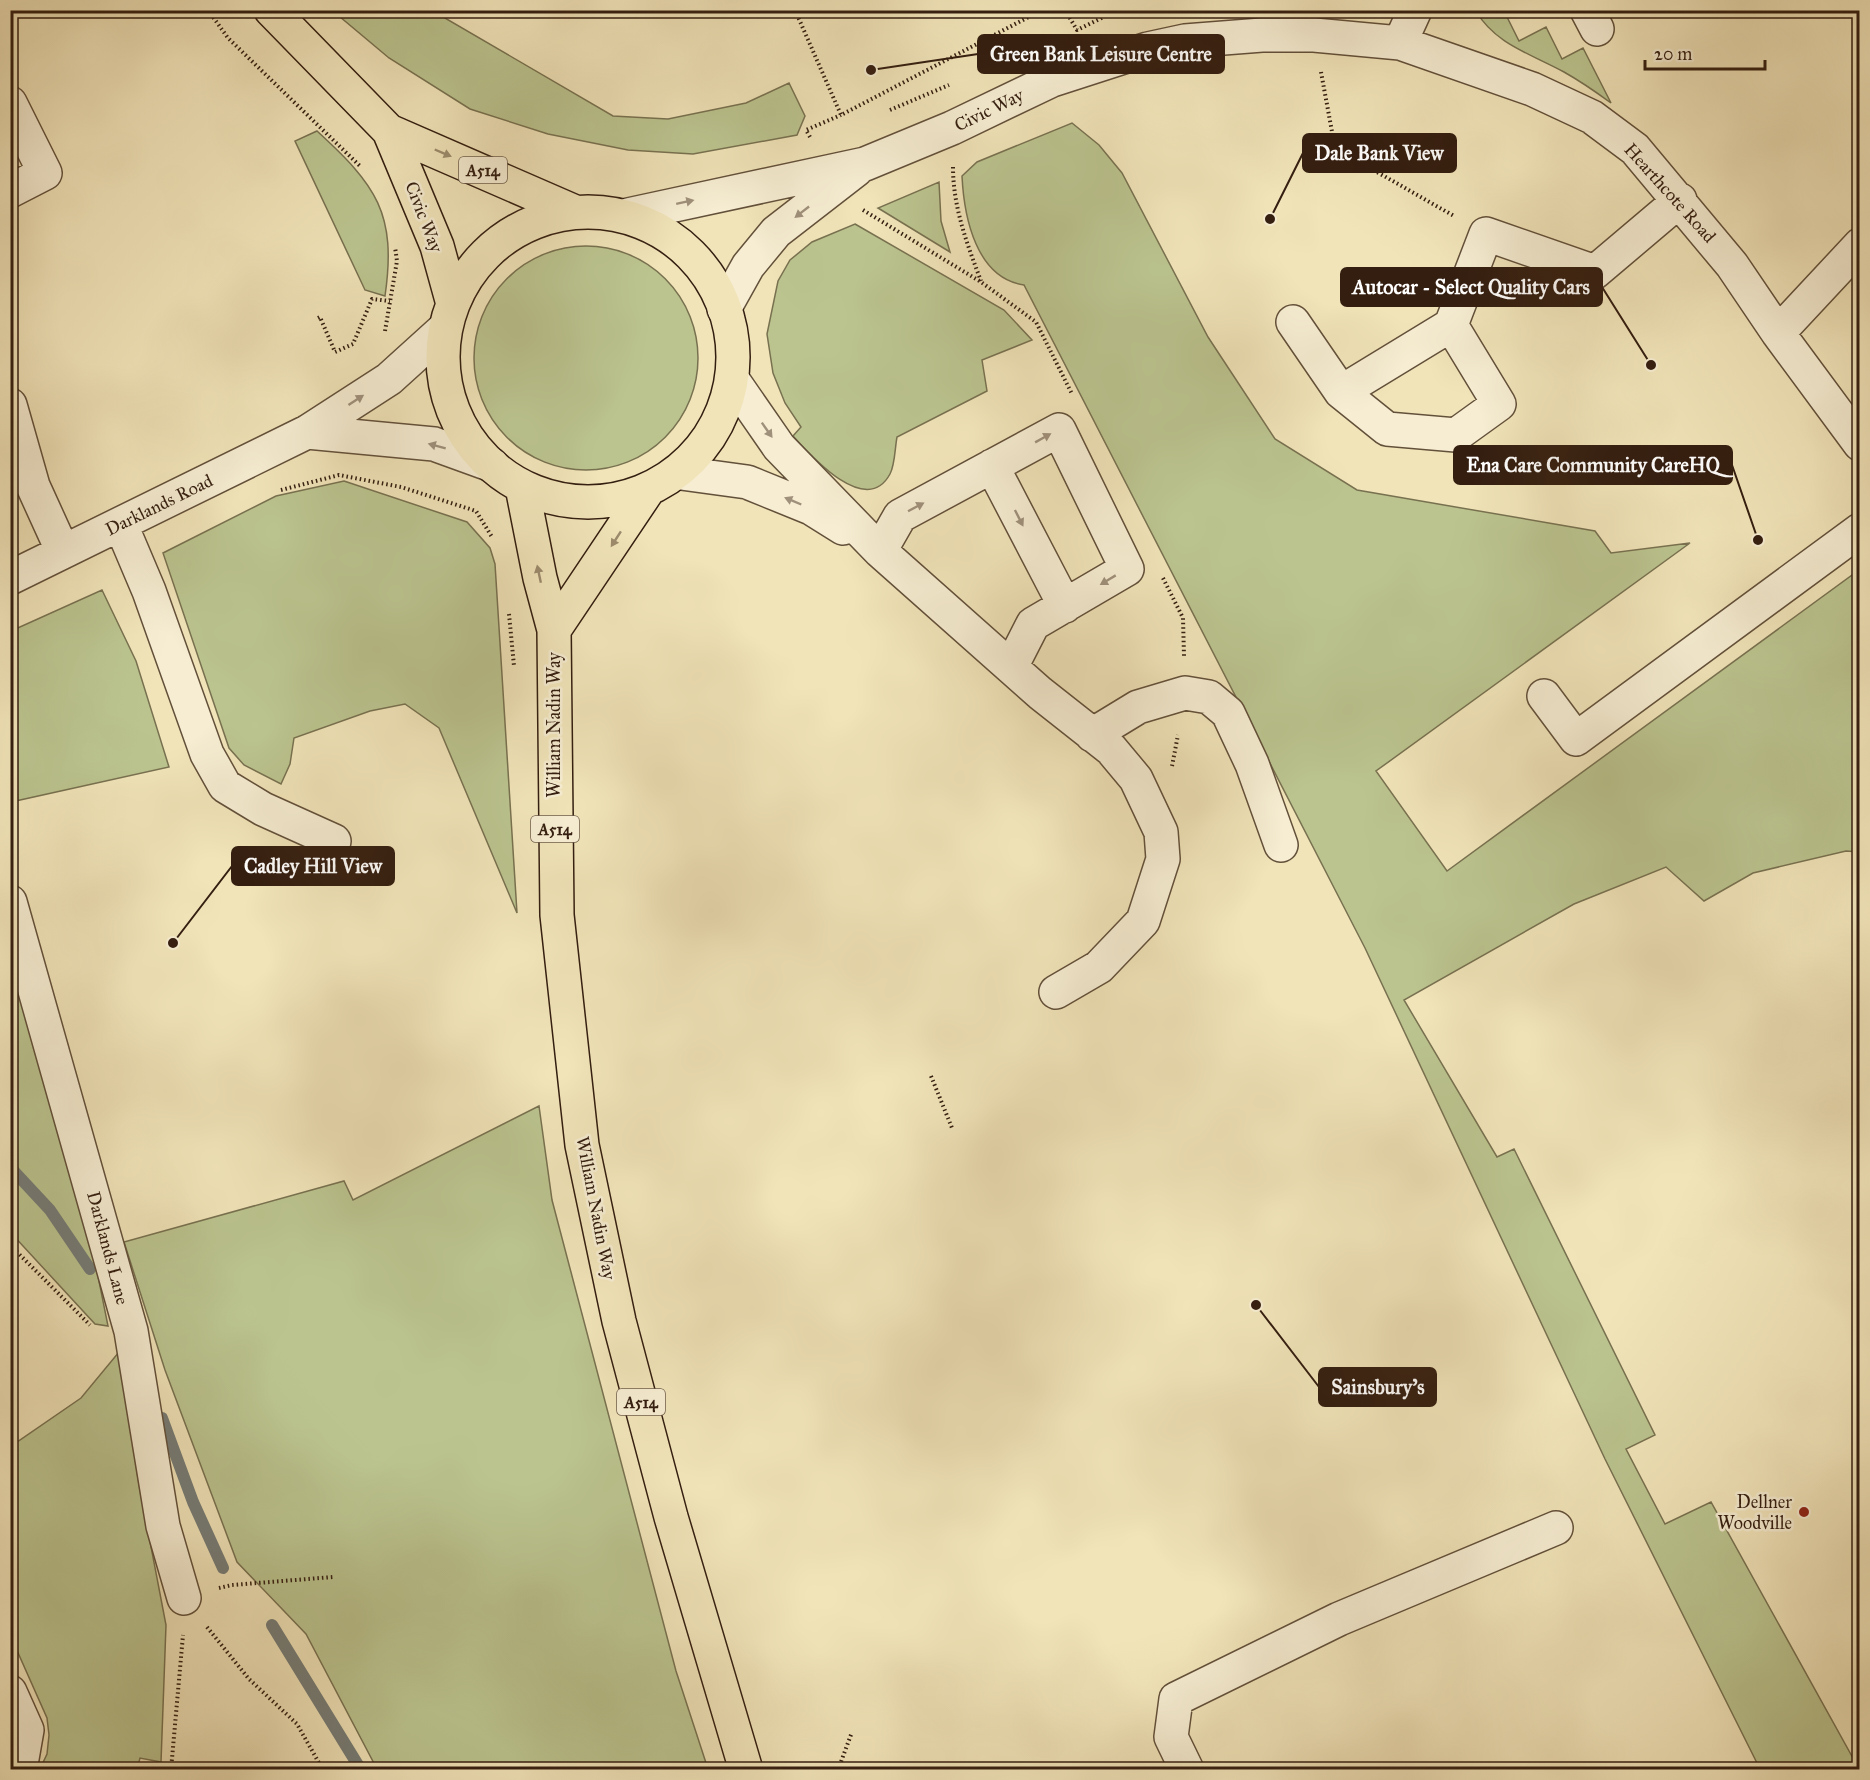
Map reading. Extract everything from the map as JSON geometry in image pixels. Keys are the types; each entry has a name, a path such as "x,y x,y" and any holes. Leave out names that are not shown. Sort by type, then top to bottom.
{"main road":[{"name":"Civic Way","path":"270,10 389,131 574,212"},
{"name":"Civic Way","path":"389,131 437,246 447,318"},
{"path":"601,210 628,214 663,233 691,254 711,278 724,309 734,346 734,382 726,418 707,448 681,473 648,490 618,496 554,499 522,487 492,465 467,439 451,407 441,374 447,318 472,266 504,239 522,228 574,212 601,210"},
{"name":"William Nadin Way","path":"522,487 540,578 554,630 557,915 582,1145 622,1332 671,1517 746,1770"},
{"name":"William Nadin Way","path":"554,630 648,490"}],"street":[{"path":"1400,44 1415,10"},
{"name":"Civic Way","path":"628,214 865,164 952,128 1052,80 1148,49 1225,37 1314,35 1400,44"},
{"name":"Hearthcote Road","path":"1400,44 1532,89 1592,117 1635,149 1680,200 1732,266 1860,444"},
{"path":"10,103 45,173 10,191"},
{"name":"Civic Way","path":"724,309 748,266 776,232 865,164"},
{"path":"1341,392 1451,326 1486,234 1595,272 1680,200"},
{"path":"1778,333 1860,245"},
{"name":"Darklands Road","path":"10,578 307,432 389,379 447,318"},
{"path":"1293,322 1341,392 1387,429 1456,435 1499,404 1451,326"},
{"path":"734,382 779,447 880,551 1040,693 1111,748 1136,779 1161,832 1162,859 1143,921 1099,967 1056,992"},
{"path":"10,405 33,486 63,552"},
{"path":"880,551 900,516 1059,430 1127,569 1033,624 1011,667"},
{"path":"307,432 434,444 492,465"},
{"path":"992,466 1065,606"},
{"path":"681,473 747,482 811,508 880,551"},
{"path":"121,525 149,591 207,754 225,786 263,809 334,841"},
{"path":"1544,696 1576,739 1860,530"},
{"path":"1092,735 1138,707 1185,693 1209,697 1228,713 1252,764 1281,845"},
{"name":"Darklands Lane","path":"10,902 131,1331 163,1526 184,1598"},
{"path":"1187,1770 1171,1737 1176,1699 1339,1619 1556,1528"},
{"path":"10,1692 27,1730 20,1770"}],"path":[{"path":"208,10 228,38 337,140 364,170"},
{"path":"795,10 841,115"},
{"path":"811,139 806,130 841,115 1042,10"},
{"path":"1065,10 1077,30"},
{"path":"1066,35 1118,10"},
{"path":"1314,35 1335,148 1486,234"},
{"path":"878,115 956,82"},
{"path":"952,128 953,189 963,231 981,282"},
{"path":"1309,159 1335,148"},
{"path":"383,342 397,261 394,241"},
{"path":"318,318 320,317 335,352 353,344 372,299 390,302"},
{"path":"280,490 339,475 370,479 476,511 492,538"},
{"path":"508,608 515,672"},
{"path":"1171,774 1185,693"},
{"path":"931,1076 952,1128"},
{"path":"10,1245 98,1333 131,1331"},
{"path":"184,1598 232,1585 333,1576"},
{"path":"171,1770 184,1598"},
{"path":"184,1598 249,1680 297,1724 323,1770"},
{"path":"838,1770 852,1732"}],"green space":[{"path":"333,11 433,11 613,116 668,119 746,103 789,83 805,116 797,135 693,154 628,150 548,134 470,109 389,58"},
{"path":"1476,11 1504,11 1519,41 1546,27 1562,59 1583,48 1611,103 1570,75 1503,40 1493,32"},
{"path":"1072,123 1099,145 1122,173 1208,337 1275,439 1357,490 1595,531 1611,553 1690,543 1376,771 1447,871 1859,570 1859,852 1846,851 1753,873 1704,901 1666,867 1574,904 1404,1000 1497,1157 1514,1149 1655,1435 1626,1449 1665,1524 1711,1502 1859,1769 1760,1769 1605,1459 1365,948 1024,285 1008,280 994,271 976,243 966,209 962,176 977,162"},
{"path":"317,131 354,168 368,185 378,203 388,243 385,296 365,290 295,141"},
{"path":"939,182 941,221 950,252 878,208"},
{"path":"855,224 1004,310 1032,340 982,360 987,391 897,437 890,474 880,486 867,489 854,487 839,479 812,457 793,436 801,427 785,403 773,373 767,334 778,281 790,260 812,242"},
{"path":"586,246 608,248 639,259 657,271 673,287 685,305 693,326 698,358 696,380 685,411 673,429 657,445 639,457 618,465 586,470 564,468 533,457 515,445 499,429 487,411 479,390 474,358 476,336 487,305 499,287 515,271 533,259 554,251"},
{"path":"344,481 467,522 490,548 495,564 517,913 439,728 405,704 370,711 294,738 290,764 281,784 244,765 229,748 163,553 276,496"},
{"path":"102,590 136,661 169,767 11,802 11,631"},
{"path":"10,953 97,1271 108,1326 95,1324 11,1233"},
{"path":"539,1106 552,1200 676,1671 708,1769 377,1769 306,1634 237,1562 165,1370 124,1242 344,1181 353,1200"},
{"path":"119,1352 139,1484 166,1625 161,1762 140,1758 137,1769 40,1769 47,1754 49,1735 47,1718 11,1637 10,1447 81,1398"}],"waterway":[{"path":"10,1167 50,1210 90,1269"},
{"path":"162,1418 193,1502 223,1568"},
{"path":"272,1625 361,1770"}],"place":[{"name":"Green Bank Leisure Centre","path":"871,70"},
{"name":"Dale Bank View","path":"1270,219"},
{"name":"Autocar - Select Quality Cars","path":"1651,365"},
{"name":"Ena Care Community CareHQ","path":"1758,540"},
{"name":"Cadley Hill View","path":"173,943"},
{"name":"Sainsbury's","path":"1256,1305"},
{"name":"Dellner Woodville","path":"1804,1512"}]}
